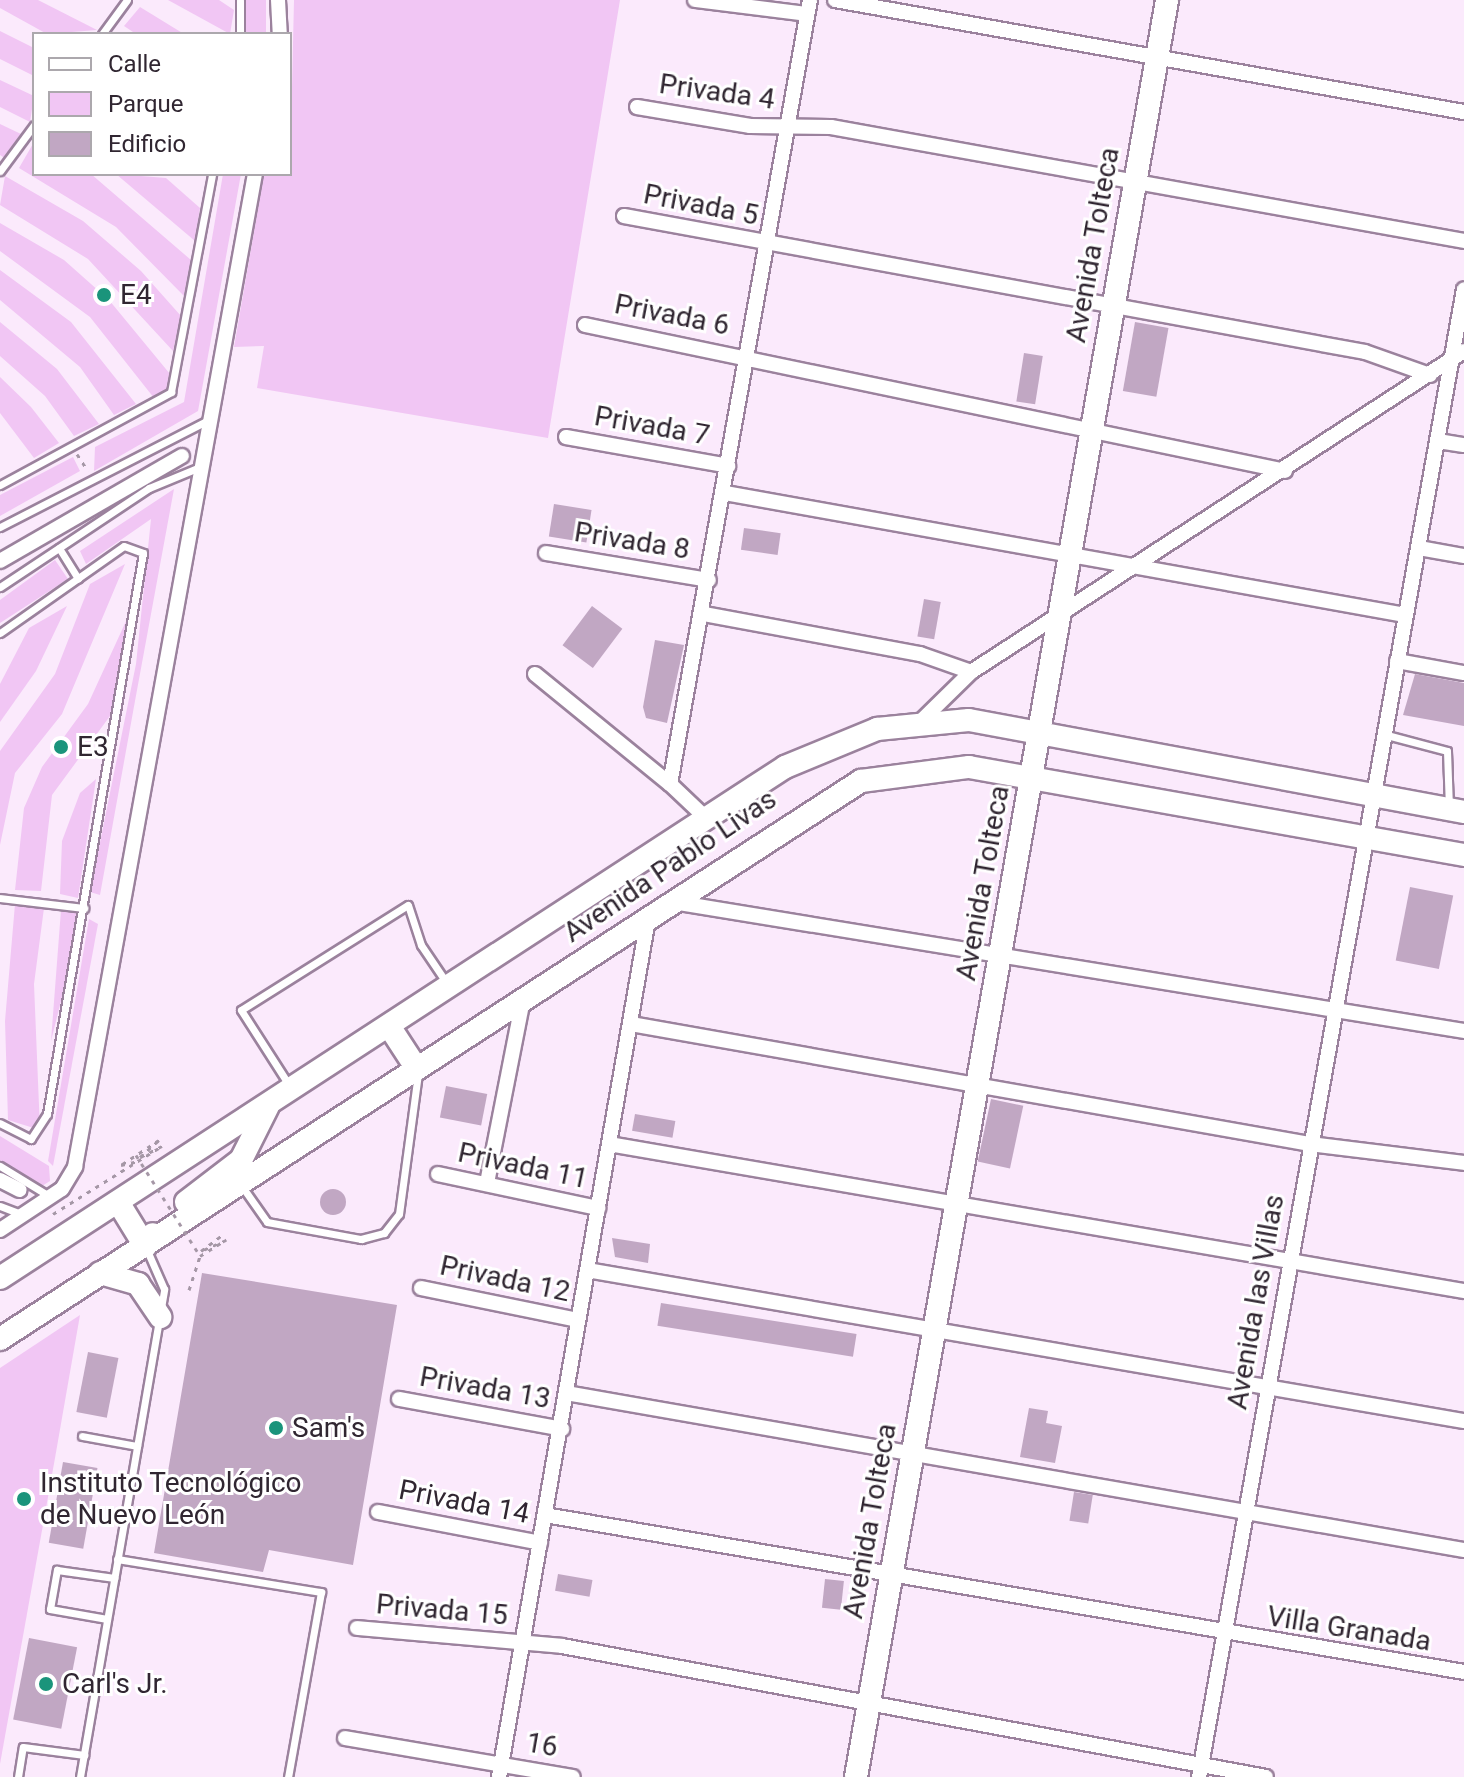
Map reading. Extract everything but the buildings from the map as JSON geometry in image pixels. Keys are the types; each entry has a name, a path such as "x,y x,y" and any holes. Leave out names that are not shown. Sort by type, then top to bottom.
{"main road":[{"name":"Avenida Tolteca","path":"856,1777 1167,0"},
{"name":"Avenida Pablo Livas","path":"0,1278 707,819 834,743 922,720 1041,731 1456,810"},
{"name":"Avenida Pablo Livas","path":"0,1339 861,781 928,767 1033,777 1464,855"},
{"path":"389,1026 417,1069"},
{"path":"118,1202 145,1246 176,1209 241,1160 268,1106"},
{"path":"100,1273 138,1284 160,1317"}],"street":[{"path":"278,0 280,32"},
{"path":"670,784 704,614 728,466 791,127 808,7 695,0"},
{"path":"835,0 1464,112"},
{"name":"Privada 4","path":"637,107 791,127 831,127 1464,241"},
{"path":"0,1230 48,1199 75,1167 255,176"},
{"name":"Privada 5","path":"624,216 768,245 1365,352 1430,375"},
{"path":"1365,837 1438,441 1458,356 1464,289"},
{"name":"Privada 6","path":"585,325 1285,471"},
{"path":"922,720 971,672 1141,565 1458,356"},
{"name":"Privada 7","path":"566,437 728,466"},
{"path":"1438,441 1464,445"},
{"path":"0,561 182,456"},
{"path":"725,493 1071,550 1405,615"},
{"path":"1419,548 1464,556"},
{"name":"Privada 8","path":"546,553 709,580"},
{"path":"704,614 920,654 971,672"},
{"path":"1397,661 1464,673"},
{"path":"535,674 670,784 707,819"},
{"name":"Avenida las Villas","path":"1200,1772 1365,837"},
{"path":"673,902 1000,958 1335,1008 1464,1031"},
{"path":"500,1771 562,1429 648,919"},
{"path":"487,1183 523,999"},
{"path":"631,1024 1310,1144 1464,1163"},
{"path":"609,1144 1464,1291"},
{"name":"Privada 11","path":"438,1174 598,1208"},
{"path":"0,1180 20,1190"},
{"path":"587,1270 1464,1421"},
{"name":"Privada 12","path":"421,1288 578,1320"},
{"path":"566,1393 1464,1550"},
{"name":"Privada 13","path":"399,1399 562,1429"},
{"name":"Privada 14","path":"378,1512 540,1543"},
{"name":"Villa Granada","path":"545,1515 1226,1636 1464,1672"},
{"name":"Privada 15","path":"357,1628 522,1644 869,1702 1200,1772 1266,1777"},
{"name":"16","path":"345,1738 500,1771 573,1777"}],"lane":[{"path":"103,32 127,0"},
{"path":"240,0 240,32"},
{"path":"0,171 32,128"},
{"path":"0,485 171,392 212,176"},
{"path":"0,527 210,419"},
{"path":"0,587 149,488 200,467"},
{"path":"0,633 124,546 143,553 47,1114 31,1139 0,1123"},
{"path":"59,548 78,579"},
{"path":"1383,734 1447,751 1456,810"},
{"path":"0,898 84,908"},
{"path":"293,1090 241,1010 408,905 421,945 449,986"},
{"path":"240,1183 267,1222 361,1239 384,1233 399,1214 419,1097 417,1069"},
{"path":"0,1166 48,1199"},
{"path":"0,1206 23,1215"},
{"path":"80,1777 160,1317 164,1275 145,1246"},
{"path":"82,1436 137,1446"},
{"path":"117,1559 321,1592 288,1777"},
{"path":"107,1619 50,1609 57,1570 114,1578"},
{"path":"18,1777 23,1747 84,1755"}],"path":[{"path":"73,448 94,479"},
{"path":"48,1199 54,1216 161,1144"},
{"path":"137,1158 200,1256"},
{"path":"191,1290 200,1256 222,1236"}],"green space":[{"path":"0,0 38,0 97,30 43,32 0,8"},
{"path":"168,0 219,0 234,10 230,32"},
{"path":"246,0 266,0 266,32 246,32"},
{"path":"294,0 620,0 548,438 257,388 264,346 234,347 264,176 292,176"},
{"path":"140,7 181,32 133,32 124,26"},
{"path":"0,31 32,47 32,75 0,59"},
{"path":"0,80 32,95 30,122 0,107"},
{"path":"0,124 21,134 6,159 0,155"},
{"path":"32,145 32,176 19,168"},
{"path":"5,176 83,221 141,271 181,316 173,351 88,259 0,205"},
{"path":"32,176 93,176 191,260 184,296 116,227"},
{"path":"118,176 166,178 200,208 195,241"},
{"path":"223,176 241,176 198,411 94,471 95,447 184,402"},
{"path":"0,223 64,260 109,300 170,374 169,390 154,398 90,317 0,251"},
{"path":"0,270 71,322 136,404 114,415 80,367 0,300"},
{"path":"0,322 57,369 99,424 74,436 45,396 0,356"},
{"path":"0,377 31,407 59,443 34,458 0,413"},
{"path":"73,457 80,471 0,516 0,495"},
{"path":"174,489 100,895 90,892 136,664 151,519 86,564 80,551"},
{"path":"55,560 68,579 0,623 0,600"},
{"path":"125,564 62,714 15,773 0,845 0,751 55,674 90,584"},
{"path":"67,606 36,671 0,722 0,684 29,628"},
{"path":"127,619 110,716 52,795 41,891 15,890 24,808 42,767 88,704"},
{"path":"96,779 78,898 60,894 62,841 80,793"},
{"path":"15,904 44,908 34,984 40,1130 8,1120 5,1021"},
{"path":"61,910 83,913 51,1041"},
{"path":"89,919 98,924 53,1166 48,1161"},
{"path":"0,1136 49,1166 50,1181 42,1186 0,1160"},
{"name":"Instituto Tecnológico de Nuevo León","path":"80,1315 55,1458 0,1764 0,1368"}],"place":[{"name":"E4","path":"104,295"},
{"name":"E3","path":"61,747"},
{"name":"Sam's","path":"276,1428"},
{"name":"Instituto Tecnológico de Nuevo León","path":"24,1499"},
{"name":"Carl's Jr.","path":"46,1684"}]}
